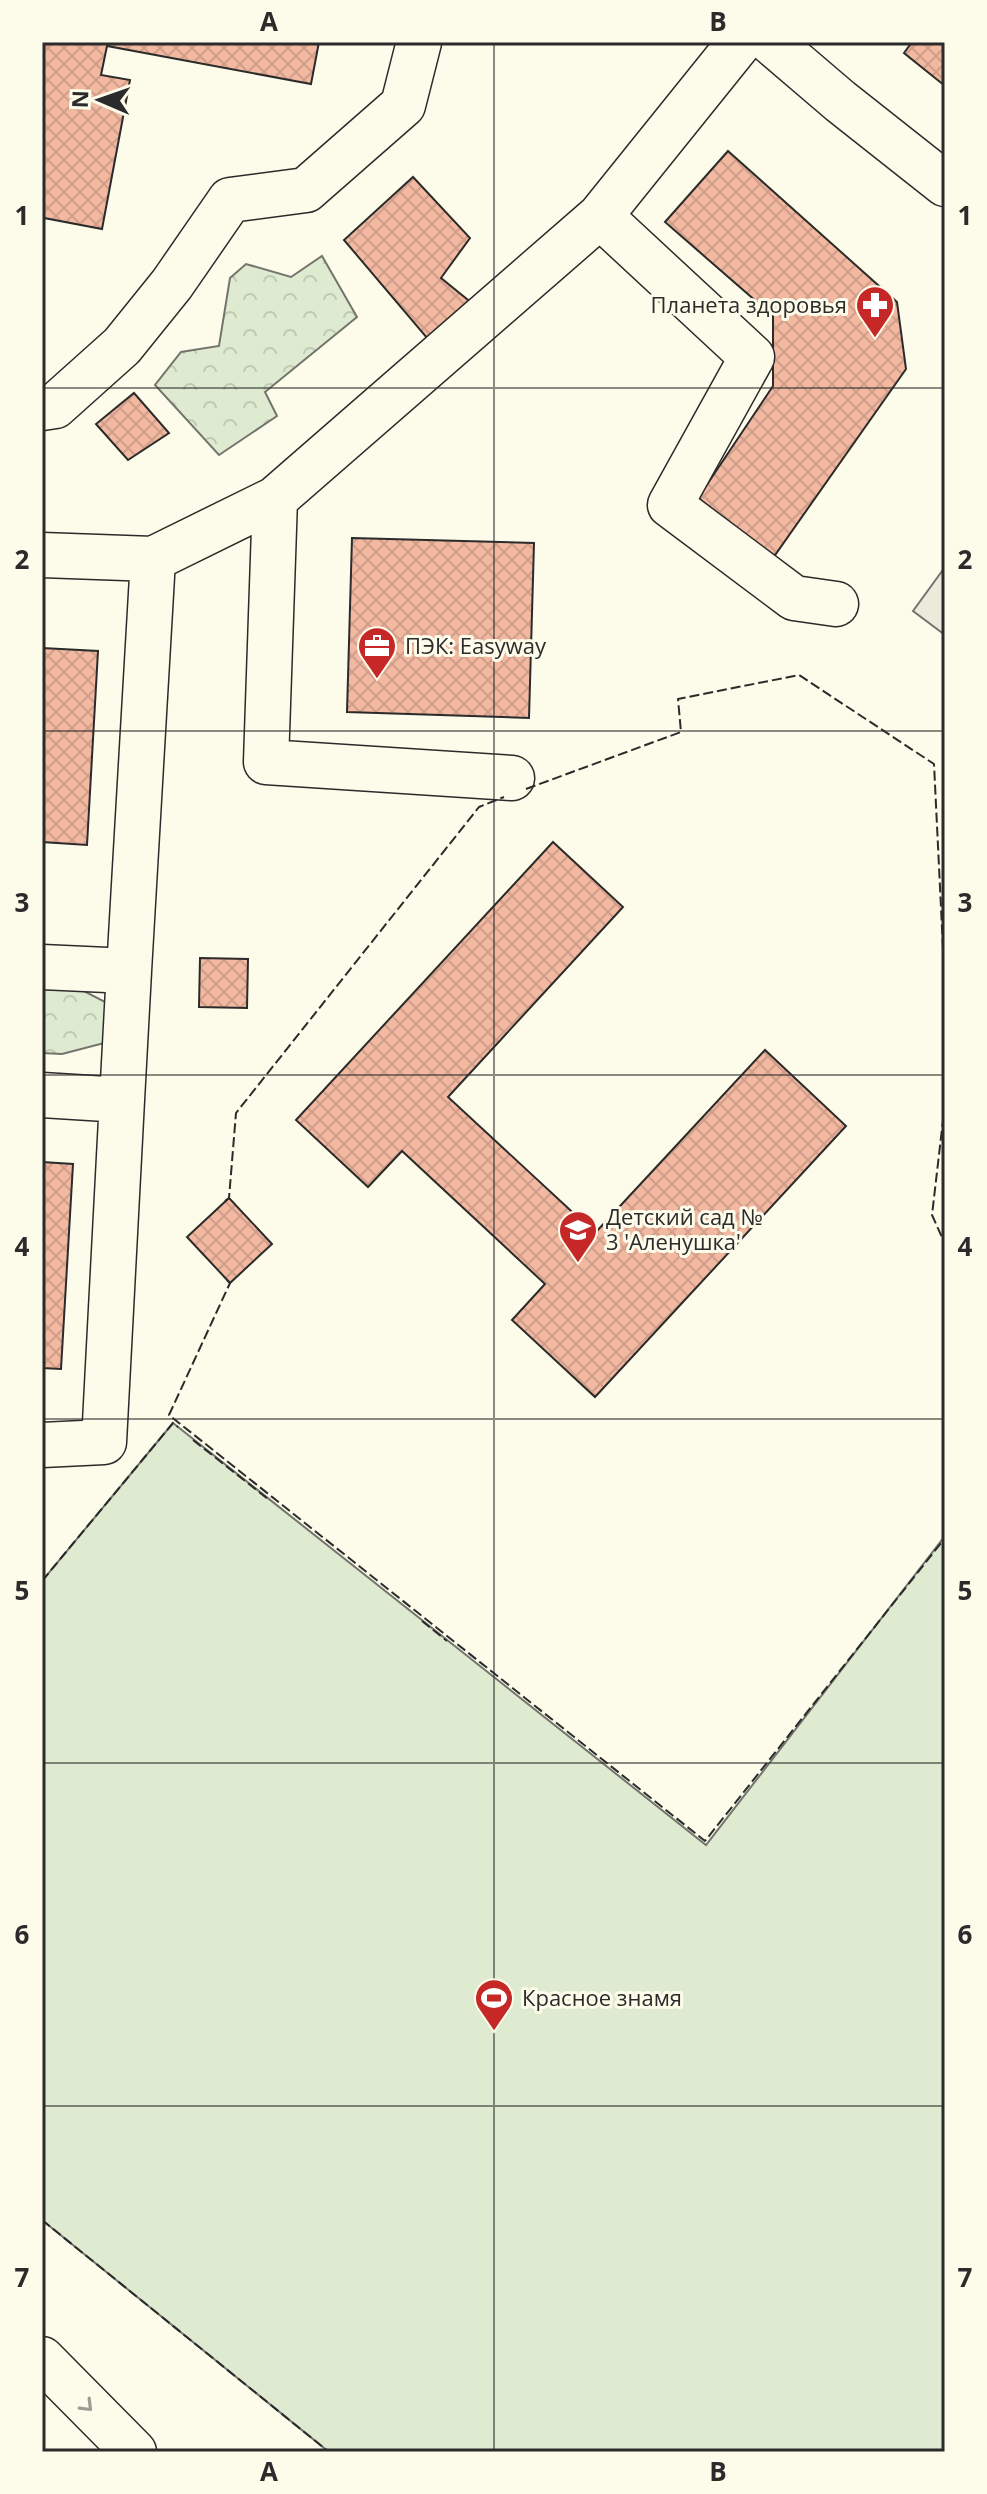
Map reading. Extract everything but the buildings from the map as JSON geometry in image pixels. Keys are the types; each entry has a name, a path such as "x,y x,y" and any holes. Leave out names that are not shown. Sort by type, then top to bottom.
{"street":[{"path":"42,408 55,406 122,346 172,284 230,200 306,190 403,105 419,42"},
{"path":"42,555 153,559 275,499 600,216 740,42"},
{"path":"771,42 945,184"},
{"path":"600,216 752,357 670,505 794,598 836,604"},
{"path":"275,499 266,762 512,778"},
{"path":"42,1445 104,1442 153,559"},
{"path":"42,967 129,971"},
{"path":"42,1095 122,1100"},
{"path":"42,2359 134,2452"}],"green space":[{"path":"322,256 357,317 265,392 277,416 219,455 155,385 181,352 219,346 230,278 246,264 291,277"},
{"path":"42,989 82,990 113,1006 112,1041 62,1054 42,1053"},
{"name":"Красное знамя","path":"173,1423 706,1845 945,1536 945,2452 329,2452 42,2220 42,1581"}],"shaded area":[{"path":"945,567 945,635 913,611"}],"fence":[{"path":"526,789 681,732 678,699 799,675 934,764 945,990"},
{"path":"225,1201 229,1198 236,1113 479,807 504,797"},
{"path":"945,1103 932,1215 945,1244"},
{"path":"227,1280 230,1283 169,1415 705,1841 945,1538"},
{"path":"42,1581 173,1423 178,1427"},
{"path":"193,1440 268,1499"},
{"path":"422,1621 447,1641"},
{"path":"42,2220 329,2452"}],"place":[{"name":"Планета здоровья","path":"875,339"},
{"name":"ПЭК: Easyway","path":"377,680"},
{"name":"Детский сад № 3 'Аленушка'","path":"578,1264"},
{"name":"Красное знамя","path":"494,2032"}]}
